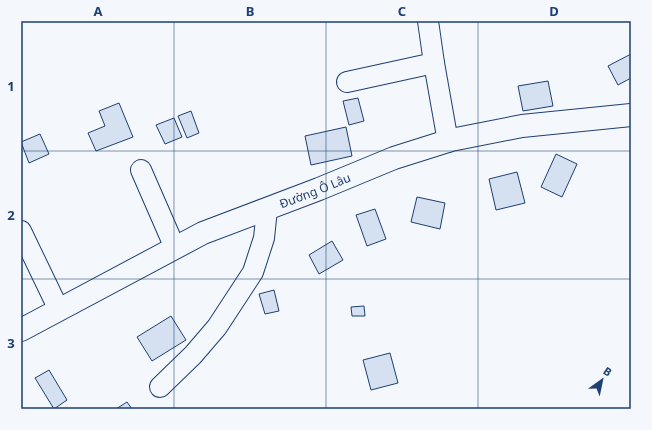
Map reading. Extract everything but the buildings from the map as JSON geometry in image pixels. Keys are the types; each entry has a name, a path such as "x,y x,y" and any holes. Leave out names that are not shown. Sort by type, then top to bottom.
{"main road":[{"name":"Đường Ô Lâu","path":"21,330 203,233 394,158 448,142 522,126 631,115"}],"street":[{"path":"428,21 448,142"},
{"path":"347,82 434,63"},
{"path":"141,170 175,248"},
{"path":"160,387 193,355 217,327 253,272 264,238 267,209"},
{"path":"21,231 59,310"}]}
